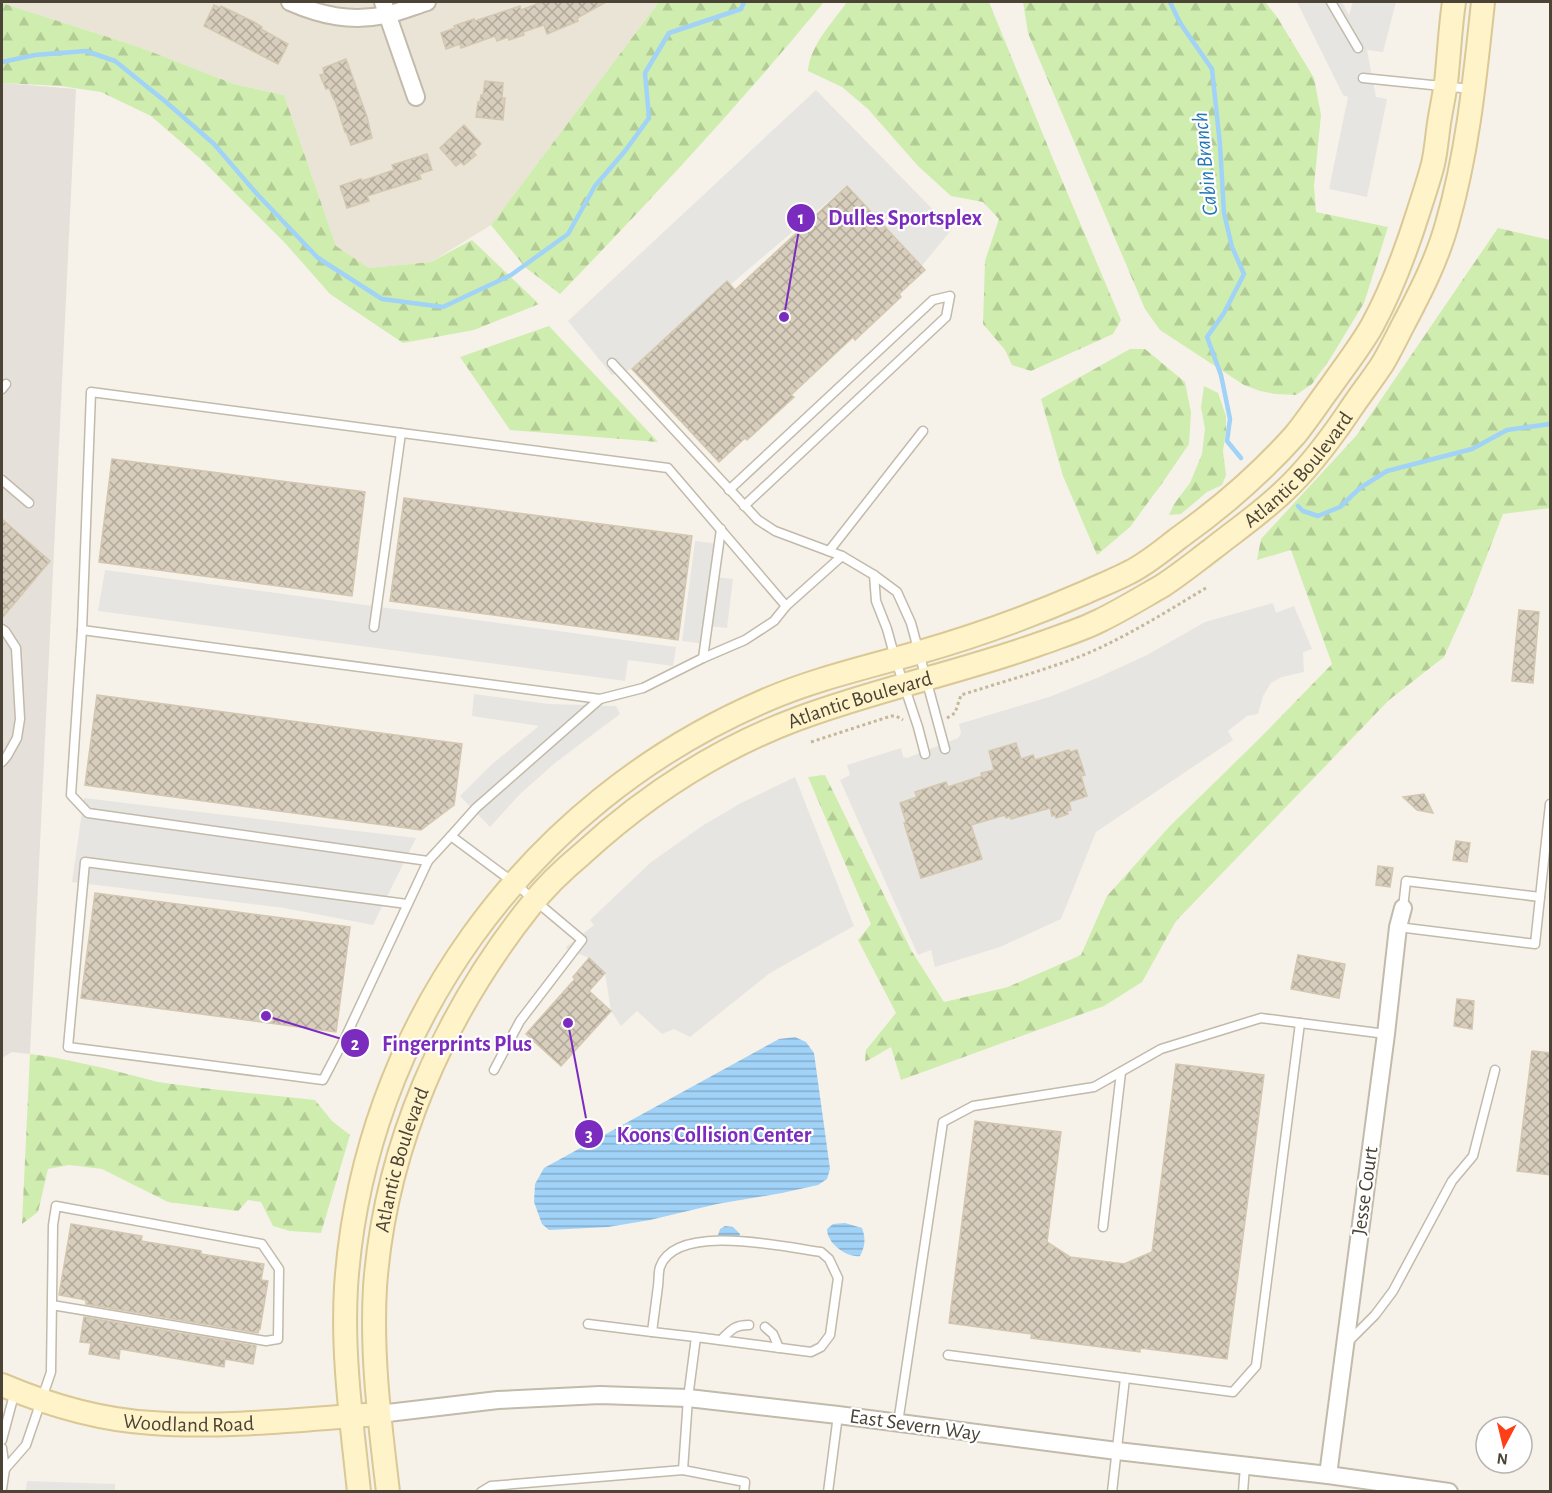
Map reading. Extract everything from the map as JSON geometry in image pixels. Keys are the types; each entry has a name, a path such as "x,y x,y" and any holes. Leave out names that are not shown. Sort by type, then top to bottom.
{"main road":[{"name":"Atlantic Boulevard","path":"359,1491 346,1369 345,1321 347,1277 356,1205 391,1085 429,1004 461,951 513,882 568,828 612,789 675,747 727,718 766,700 809,684 918,653 1010,622 1133,571 1209,516 1254,477 1297,433 1355,354 1373,324 1407,247 1433,164 1446,86 1454,2"},
{"name":"Atlantic Boulevard","path":"388,1491 374,1366 374,1318 379,1254 389,1194 419,1095 451,1026 490,960 534,901 572,862 642,803 704,762 759,734 799,718 1018,651 1096,623 1166,584 1286,490 1327,443 1384,361 1432,268 1448,219 1468,133 1483,2"},
{"name":"Woodland Road","path":"8,1388 75,1410 150,1423 212,1425 379,1414"}],"street":[{"path":"290,2 311,11 355,18 385,8 427,2"},
{"path":"385,8 416,97"},
{"name":"Jesse Court","path":"1328,1475 1398,927 1403,908"},
{"name":"East Severn Way","path":"379,1414 509,1399 600,1395 688,1398 1449,1491"}],"lane":[{"path":"1331,2 1358,48"},
{"path":"1363,78 1474,90"},
{"path":"729,490 933,300 950,296 945,317 744,506"},
{"path":"612,363 758,520 775,531 842,556 897,592 911,623 945,749"},
{"path":"428,861 88,813 71,795 82,630 91,392 668,468 786,606"},
{"path":"830,551 923,431"},
{"path":"374,627 401,433"},
{"path":"2,480 29,502"},
{"path":"703,658 721,529"},
{"path":"82,630 600,699 643,687 745,640 774,621 786,606 842,556"},
{"path":"874,575 876,601 926,754"},
{"path":"2,629 16,648 20,719 17,738 2,762"},
{"path":"407,904 85,862 68,1047 323,1080 428,861 476,808 600,699"},
{"path":"1398,927 1535,944 1551,804"},
{"path":"451,836 513,882 582,940 520,1021 495,1070"},
{"path":"1403,908 1406,881 1540,897"},
{"path":"898,1423 943,1122 973,1106 1094,1087 1161,1049 1261,1018 1386,1034"},
{"path":"948,1355 1233,1392 1256,1366 1300,1023"},
{"path":"1345,1345 1375,1315 1393,1291 1452,1181 1473,1156 1495,1070"},
{"path":"1102,1227 1121,1072"},
{"path":"5,1469 26,1445 51,1372 53,1225 56,1206 262,1244 279,1269 278,1339 266,1341 52,1305"},
{"path":"588,1324 811,1352 821,1347 830,1335 838,1278 829,1259 821,1252 750,1241 706,1241 681,1246 668,1255 660,1268 652,1332"},
{"path":"721,1340 739,1325 749,1325"},
{"path":"765,1328 773,1334 779,1348"},
{"path":"682,1470 696,1337"},
{"path":"1112,1491 1125,1378"},
{"path":"2,1440 8,1388"},
{"path":"828,1491 838,1415"},
{"path":"2,1448 5,1469 2,1489"},
{"path":"1243,1491 1245,1466"},
{"path":"481,1491 491,1486 682,1470 745,1482 744,1491"},
{"path":"561,1480 562,1491"}],"path":[{"path":"951,716 956,713 961,695 1030,674 1086,653 1138,628 1206,588"},
{"path":"811,742 891,716 900,718 906,725"}],"shaded area":[{"path":"2,2 659,2 491,225 431,262 369,268 336,246 284,95 234,84 139,47"},
{"path":"1297,2 1342,2 1349,15 1353,2 1396,2 1383,52 1367,50 1376,97 1387,99 1367,197 1329,189 1348,97 1343,95"},
{"path":"2,83 76,89 30,1054 12,1052 2,1058"},
{"path":"816,90 952,229 899,294 846,186 632,369 612,375 568,321"},
{"path":"695,541 719,544 715,577 733,579 727,628 708,626 706,644 682,641"},
{"path":"105,570 676,647 673,666 628,660 625,681 98,611"},
{"path":"1273,603 1276,613 1294,606 1312,649 1303,652 1304,672 1282,677 1271,683 1263,696 1258,714 1247,716 1228,731 1233,740 1096,832 1061,919 1000,947 935,967 931,950 918,955 840,780 850,775 847,765 901,748 903,757 907,758 958,738 961,733 959,724 1049,697 1097,678 1147,655 1205,622","holes":["1016,743 1021,759 1033,755 1035,760 1069,750 1070,752 1077,751 1085,775 1081,776 1087,796 1069,802 1068,814 1057,818 1052,815 1050,808 1012,819 1010,816 1006,818 1005,815 971,825 981,860 921,878 900,803 917,797 916,792 946,783 948,787 994,770 989,751"]},
{"path":"474,694 549,704 616,706 620,714 555,763 520,794 490,827 460,796 492,764 539,726 472,716"},
{"path":"795,777 854,926 770,973 690,1037 674,1029 662,1034 637,1011 621,1026 611,1011 605,973 589,958 565,948 594,925 590,920 650,863 702,826 741,803"},
{"path":"84,798 416,838 373,925 284,908 72,882"},
{"path":"27,1481 115,1484 115,1491 24,1491"}],"green space":[{"path":"659,2 824,2 695,151 560,294 525,267 491,225"},
{"path":"847,2 989,2 1121,320 1113,334 1031,371 1012,365 1005,350 983,324 985,261 999,219 983,202 951,196 918,166 868,109 842,87 808,71 818,43"},
{"path":"1023,2 1265,2 1277,17 1314,78 1321,115 1314,186 1316,212 1388,227 1364,303 1312,384 1296,395 1260,391 1244,385 1160,330 1145,309 1028,33"},
{"path":"2,3 139,47 234,84 284,95 336,246 369,268 431,262 472,240 539,304 474,330 403,343 330,294 285,243 203,161 151,116 101,92 61,86 2,83"},
{"path":"1498,228 1550,240 1550,508 1503,514 1469,602 1444,657 1389,700 1176,921 1142,982 1104,1006 901,1080 891,1047 865,1062 866,1050 896,1013 858,940 871,924 808,777 825,775 911,950 944,1002 1008,987 1081,955 1107,896 1169,827 1332,664 1291,550 1257,560 1261,539 1356,436"},
{"path":"549,326 658,442 510,430 460,357"},
{"path":"1130,349 1145,349 1185,382 1191,413 1189,444 1130,527 1097,555 1063,476 1041,399"},
{"path":"1204,386 1218,393 1226,416 1223,451 1226,475 1222,485 1207,492 1181,514 1169,515 1174,504 1190,483 1202,454 1205,429 1201,407"},
{"path":"30,1054 104,1068 158,1082 315,1100 332,1121 350,1135 321,1233 290,1231 273,1226 261,1202 248,1200 238,1211 168,1202 102,1169 69,1165 48,1169 38,1212 22,1224"}],"water":[{"path":"795,1037 806,1042 814,1053 830,1169 827,1179 818,1185 782,1193 608,1227 549,1230 542,1224 534,1202 535,1184 544,1168 779,1039"},
{"path":"845,1223 862,1228 864,1242 860,1256 843,1252 830,1239 827,1229 833,1224"},
{"path":"725,1226 733,1227 740,1234 739,1241 731,1246 718,1235 720,1229"}],"building":[{"path":"542,2 606,2 577,18 578,21 547,34 544,25 523,32 524,35 509,40 508,37 497,41 495,36 461,48 460,44 446,49 441,33 455,28 454,26 520,6 521,10"},
{"path":"214,5 220,8 221,6 254,22 262,27 261,29 288,44 278,64 204,26"},
{"path":"346,59 367,117 372,138 351,145 335,100 329,88 326,89 320,75 324,74 323,68"},
{"path":"485,81 503,83 502,98 505,98 503,120 476,117"},
{"path":"464,125 481,144 473,152 476,155 464,165 461,162 456,166 440,148"},
{"path":"427,154 432,170 419,174 421,179 367,196 369,201 347,208 340,186 394,170 392,165"},
{"path":"847,186 925,270 899,294 901,297 855,340 853,337 791,395 794,397 719,462 632,369 727,281 735,290"},
{"path":"112,459 365,492 352,596 99,562"},
{"path":"404,498 692,536 678,640 390,601"},
{"path":"2,519 50,561 2,618"},
{"path":"1519,610 1539,612 1533,683 1512,681"},
{"path":"97,695 462,744 454,805 421,830 85,785"},
{"path":"1016,743 1021,759 1033,755 1035,760 1069,750 1070,752 1077,750 1085,775 1081,776 1087,796 1069,802 1071,810 1067,811 1068,814 1056,818 1055,815 1052,816 1050,808 1011,819 1010,816 1006,818 1005,815 971,825 982,859 921,878 900,803 917,797 915,792 946,782 948,787 994,770 989,751"},
{"path":"1424,794 1433,813 1417,810 1403,797"},
{"path":"1456,841 1470,843 1467,862 1453,860"},
{"path":"1378,866 1393,868 1390,887 1376,885"},
{"path":"95,893 350,927 336,1032 81,998"},
{"path":"1298,955 1345,964 1339,998 1291,989"},
{"path":"589,958 605,973 589,991 611,1011 561,1066 526,1034 575,979 573,977"},
{"path":"1457,999 1474,1001 1472,1029 1454,1026"},
{"path":"1532,1051 1551,1053 1551,1175 1517,1171"},
{"path":"1176,1064 1264,1075 1227,1359 1140,1348 1140,1352 1031,1338 1032,1334 949,1323 975,1121 1061,1132 1047,1242 1070,1257 1124,1264 1152,1252"},
{"path":"71,1224 142,1236 141,1241 201,1251 201,1254 264,1264 261,1280 268,1281 258,1333 86,1304 86,1300 59,1295"},
{"path":"84,1317 256,1346 253,1364 225,1359 224,1367 120,1349 119,1359 89,1354 91,1343 80,1342"}],"waterway":[{"path":"2,62 35,55 86,51 115,61 214,144 257,194 318,258 382,299 443,307 511,275 568,234 595,186 649,118 645,73 669,33 741,9 744,2"},
{"name":"Cabin Branch","path":"1170,2 1180,23 1212,69 1224,213 1232,247 1244,274 1224,313 1207,337 1221,375 1230,419 1227,441 1241,458"},
{"name":"Cabin Branch","path":"1298,506 1303,511 1318,516 1340,507 1360,488 1387,471 1472,449 1507,430 1550,424"}],"place":[{"name":"Dulles Sportsplex","path":"784,317"},
{"name":"Fingerprints Plus","path":"266,1016"},
{"name":"Koons Collision Center","path":"568,1023"}]}
